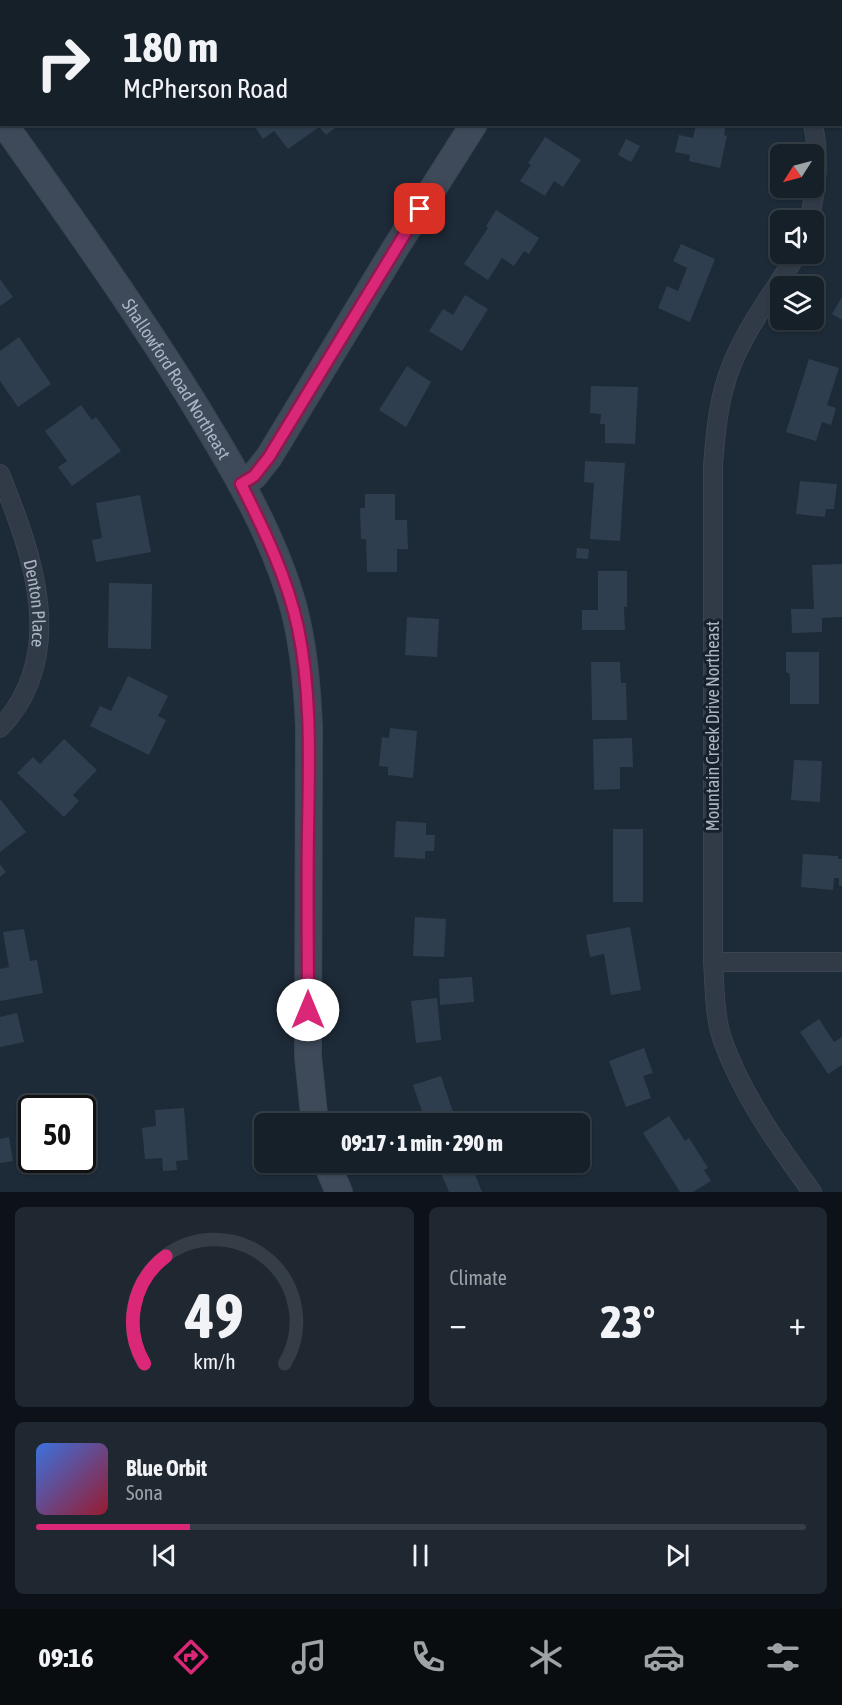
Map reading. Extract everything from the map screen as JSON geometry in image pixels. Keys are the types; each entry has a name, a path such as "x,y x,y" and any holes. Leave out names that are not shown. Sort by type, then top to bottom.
{"main road":[{"name":"Shallowford Road Northeast","path":"5,126 163,355 241,484 275,555 287,587 298,628 306,677 309,726 308,1056 314,1113"},
{"path":"241,484 254,476 269,457 396,247 473,126"},
{"path":"331,1173 339,1192"}],"street":[{"path":"811,210 818,161 813,126"},
{"name":"Mountain Creek Drive Northeast","path":"790,264 760,310 738,351 724,387 718,416 713,466 713,962 717,1014 724,1043 755,1107 812,1192"},
{"name":"Denton Place","path":"0,474 34,576 40,605 38,656 19,704 0,728"},
{"path":"713,962 842,962"}],"building":[{"path":"254,126 337,126 326,135 319,127 288,149 274,131 263,139"},
{"path":"696,126 726,126 724,135 727,136 720,168 689,161 690,155 675,152 679,135 693,138"},
{"path":"545,137 581,160 563,187 554,181 545,196 520,181 531,165 528,163"},
{"path":"626,139 640,146 631,162 618,155"},
{"path":"496,210 539,238 529,254 524,251 514,266 502,258 488,280 464,264 488,228 486,226"},
{"path":"681,244 715,259 690,322 658,308 667,286 678,291 687,268 673,261"},
{"path":"0,279 13,297 0,306"},
{"path":"465,295 488,309 462,351 429,331 443,309 453,315"},
{"path":"842,297 842,320 832,314"},
{"path":"19,337 51,384 18,407 0,381 0,351"},
{"path":"809,359 839,368 827,405 836,408 831,425 822,422 816,441 786,432"},
{"path":"407,366 431,382 406,427 379,410"},
{"path":"591,386 638,387 635,444 605,443 605,424 600,424 601,414 590,413"},
{"path":"81,405 92,420 96,417 121,451 72,486 58,467 67,461 45,431"},
{"path":"585,461 625,463 620,541 590,539 594,483 584,482"},
{"path":"800,481 837,484 834,509 826,509 825,517 796,514"},
{"path":"365,494 395,494 395,520 407,520 408,549 397,549 397,572 367,572 366,539 361,539 360,508 365,508"},
{"path":"140,495 151,552 96,562 92,540 102,538 96,503"},
{"path":"577,548 589,549 588,559 576,558"},
{"path":"842,564 842,617 822,618 822,632 792,633 791,609 814,609 812,565"},
{"path":"598,571 627,571 625,630 582,630 582,610 598,610"},
{"path":"109,583 152,584 151,649 108,648"},
{"path":"407,617 439,619 437,657 405,655"},
{"path":"786,652 819,652 819,704 790,704 790,674 786,672"},
{"path":"591,662 620,662 621,683 626,683 627,720 592,720"},
{"path":"128,676 168,696 158,716 166,720 149,755 90,726 100,706 111,711"},
{"path":"390,728 417,731 413,778 388,775 388,767 379,766 382,737 389,738"},
{"path":"632,738 633,767 620,767 620,789 594,790 593,739"},
{"path":"64,739 97,770 73,795 79,801 64,817 17,773 33,757 40,764"},
{"path":"794,760 822,761 820,802 791,800"},
{"path":"0,799 26,832 0,852"},
{"path":"396,821 426,823 426,835 435,835 434,851 425,851 425,859 394,857"},
{"path":"613,829 643,829 643,902 613,902"},
{"path":"803,854 838,856 838,859 842,859 842,886 839,886 839,878 834,878 833,890 801,887"},
{"path":"0,864 6,872 0,877"},
{"path":"415,917 446,919 444,957 413,956"},
{"path":"630,927 641,990 611,995 604,954 590,957 586,935"},
{"path":"24,929 30,961 37,960 43,993 0,1001 0,969 9,967 3,932"},
{"path":"472,977 474,1002 440,1005 439,979"},
{"path":"437,998 441,1040 416,1043 411,1001"},
{"path":"17,1013 24,1042 0,1047 0,1017"},
{"path":"819,1019 834,1042 842,1037 842,1065 828,1074 800,1032"},
{"path":"644,1048 653,1073 643,1076 651,1098 626,1107 609,1061"},
{"path":"441,1076 453,1113 423,1113 413,1085"},
{"path":"184,1108 188,1160 176,1161 177,1170 163,1171 162,1158 145,1159 142,1128 156,1126 155,1110"},
{"path":"669,1116 685,1141 689,1138 708,1168 704,1170 711,1181 693,1192 680,1192 643,1133"},
{"path":"9,1137 13,1161 0,1163 0,1139"},
{"path":"441,1173 474,1173 482,1192 449,1192"}],"route":[{"path":"308,1010 309,726 306,677 298,628 287,587 275,555 241,484 254,476 269,457 420,209"}]}
